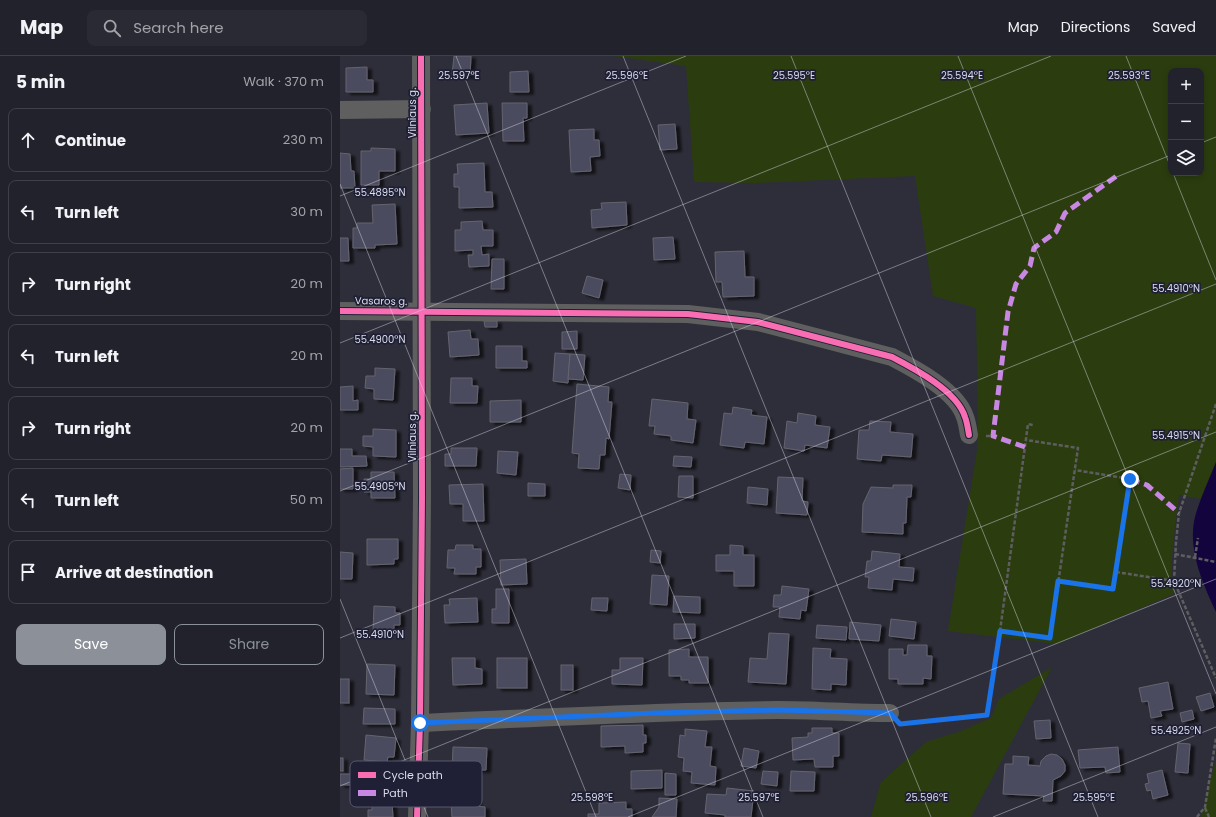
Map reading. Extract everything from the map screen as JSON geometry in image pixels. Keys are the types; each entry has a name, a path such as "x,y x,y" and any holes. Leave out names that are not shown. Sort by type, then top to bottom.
{"street":[{"name":"Vilniaus g.","path":"419,761 422,312 421,56"},
{"path":"340,110 422,109"},
{"name":"Vasaros g.","path":"340,311 688,314 758,322 892,357 913,368 936,383 955,399 965,416 969,435"},
{"path":"420,723 655,713 779,710 890,713"},
{"name":"Vilniaus g.","path":"417,807 417,817"}],"path":[{"path":"1216,404 1179,513 1174,581 1216,678"},
{"path":"890,713 900,724 987,715 1028,424 1033,425"},
{"path":"1000,631 1050,638 1078,448 1026,440"},
{"path":"1058,581 1113,589 1116,572 1130,479 1075,470"},
{"path":"1195,557 1198,538"},
{"path":"1175,554 1216,562"},
{"path":"1116,572 1174,581"},
{"path":"1197,817 1205,807 1216,738"},
{"path":"1205,807 1209,817"}],"green space":[{"path":"614,56 1216,56 1216,462 1202,499 1179,495 1171,573 1174,594 1057,644 948,631 977,450 976,308 933,296 915,176 754,183 694,182 686,66"},
{"path":"1052,667 971,817 871,817 881,782 926,742 961,731 991,718 999,699"},
{"path":"1216,759 1216,817 1201,817"}],"shaded area":[{"path":"1216,462 1216,612 1206,590 1198,566 1193,541 1193,529 1199,503"}],"building":[{"path":"454,56 471,56 470,76 452,75"},
{"path":"367,67 367,80 373,80 373,92 346,92 346,68"},
{"path":"528,71 529,92 510,92 510,72"},
{"path":"487,103 489,133 456,135 454,105"},
{"path":"502,103 527,103 527,118 523,118 524,141 503,141"},
{"path":"675,124 677,149 660,150 658,125"},
{"path":"594,129 594,140 599,140 600,156 590,157 591,171 571,172 569,130"},
{"path":"371,148 395,149 395,171 379,171 379,185 361,185 361,151 371,151"},
{"path":"340,153 350,154 351,171 354,171 355,188 340,188"},
{"path":"484,163 485,192 492,192 493,207 459,208 459,187 454,187 454,174 458,174 457,164"},
{"path":"626,202 627,225 592,228 591,210 602,209 601,203"},
{"path":"395,204 397,244 375,245 375,248 353,248 353,228 357,228 357,223 373,223 372,205"},
{"path":"482,221 483,230 493,230 493,246 481,246 482,255 489,254 489,266 469,267 468,255 473,255 473,250 455,251 455,230 461,230 461,222"},
{"path":"673,237 675,259 654,260 653,238"},
{"path":"340,238 348,238 349,261 340,261"},
{"path":"744,251 745,277 754,277 754,296 723,297 722,282 716,282 715,252"},
{"path":"492,259 504,259 504,289 491,289"},
{"path":"587,276 603,280 599,298 582,293"},
{"path":"484,321 497,321 497,327 485,327"},
{"path":"470,330 471,339 478,339 479,355 450,357 448,332"},
{"path":"577,331 577,349 562,349 562,332"},
{"path":"496,346 522,346 522,361 527,361 527,368 496,368"},
{"path":"555,353 570,354 568,383 553,381"},
{"path":"570,354 585,355 583,380 568,379"},
{"path":"375,368 395,369 393,400 374,399 374,389 365,388 366,376 375,376"},
{"path":"451,378 472,378 472,386 478,386 477,403 450,403"},
{"path":"577,384 609,387 608,402 612,402 609,439 606,438 605,455 600,455 599,469 578,468 579,454 572,453"},
{"path":"353,386 353,401 358,400 358,410 340,410 340,387"},
{"path":"652,399 688,403 687,419 696,420 693,443 671,440 671,436 654,434 655,426 649,426"},
{"path":"521,400 521,422 490,422 490,401"},
{"path":"733,407 752,410 751,415 767,417 764,444 745,442 744,448 720,445 724,413 732,414"},
{"path":"798,413 816,416 815,425 830,427 827,448 805,445 804,451 784,448 787,421 797,423"},
{"path":"870,421 891,422 890,432 913,434 911,457 882,455 881,461 857,459 859,430 869,430"},
{"path":"373,429 396,430 396,457 373,456 373,447 363,446 363,436 373,436"},
{"path":"451,448 477,448 476,466 445,466 445,454 451,454"},
{"path":"340,449 352,449 352,456 366,456 367,466 340,467"},
{"path":"498,451 518,452 516,475 497,473"},
{"path":"674,456 692,457 691,467 673,466"},
{"path":"353,468 353,489 340,489 340,469"},
{"path":"371,472 394,472 395,498 371,498 371,492 364,492 364,479 371,479"},
{"path":"620,474 631,475 630,490 618,488"},
{"path":"679,476 693,476 693,498 678,497"},
{"path":"778,477 803,478 802,501 808,502 807,515 776,513"},
{"path":"528,483 545,484 545,496 528,496"},
{"path":"483,484 484,521 463,521 463,504 450,504 449,485"},
{"path":"893,485 912,485 911,497 907,497 906,523 903,523 903,534 862,532 863,504 871,487 893,488"},
{"path":"748,487 768,489 767,505 747,503"},
{"path":"367,539 398,539 398,559 394,559 394,564 367,565"},
{"path":"456,545 473,545 473,549 481,549 481,567 476,567 476,574 454,574 455,568 447,568 448,550 455,550"},
{"path":"730,545 743,546 743,555 754,555 754,586 734,586 734,571 716,571 716,555 730,555"},
{"path":"651,550 661,551 660,563 650,562"},
{"path":"872,551 900,554 899,567 914,568 913,581 893,579 892,590 868,588 869,577 865,577 867,561 871,561"},
{"path":"340,552 353,553 352,579 340,579"},
{"path":"526,559 527,584 501,585 500,560"},
{"path":"652,575 669,576 667,605 650,604"},
{"path":"782,586 809,589 806,611 801,610 800,619 779,617 780,607 773,607 774,595 781,595"},
{"path":"496,589 509,589 509,623 492,623 492,609 496,609"},
{"path":"674,596 700,597 700,613 673,612"},
{"path":"477,598 478,622 445,623 444,605 450,605 449,599"},
{"path":"592,598 608,598 607,611 591,610"},
{"path":"374,606 395,607 395,613 400,613 400,625 394,625 394,631 373,631"},
{"path":"891,619 916,622 914,639 889,636"},
{"path":"850,622 881,625 879,641 849,639"},
{"path":"674,624 695,624 695,638 674,639"},
{"path":"817,625 847,627 846,640 816,638"},
{"path":"769,633 789,634 786,684 748,682 750,658 767,659"},
{"path":"908,645 927,645 927,656 932,656 931,679 923,678 923,684 898,684 898,679 889,679 889,649 903,649 903,655 907,655"},
{"path":"813,648 831,649 830,658 847,659 846,685 831,684 831,690 812,689"},
{"path":"689,649 689,657 708,657 708,683 689,683 689,680 681,680 681,676 669,676 669,650"},
{"path":"452,658 475,658 475,668 482,669 482,684 453,685"},
{"path":"497,658 527,658 527,688 497,688"},
{"path":"620,658 643,658 642,685 612,684 612,670 620,670"},
{"path":"367,664 395,665 394,695 366,694"},
{"path":"561,665 573,665 573,690 561,690"},
{"path":"340,679 349,679 349,703 340,703"},
{"path":"1168,682 1173,709 1160,711 1162,716 1151,718 1148,701 1142,702 1139,688"},
{"path":"1210,693 1214,707 1201,711 1196,697"},
{"path":"364,708 395,709 395,724 363,724"},
{"path":"1192,710 1194,719 1182,722 1180,713"},
{"path":"1050,720 1051,738 1036,739 1034,721"},
{"path":"643,725 643,735 646,735 646,743 643,743 643,752 625,753 625,746 601,747 601,726"},
{"path":"812,728 832,728 832,733 839,733 839,756 833,756 833,767 815,767 814,759 793,760 792,738 808,737 808,733 812,733"},
{"path":"685,729 707,731 705,747 712,747 710,766 716,767 715,785 691,783 692,772 683,771 684,758 678,757 680,735 685,736"},
{"path":"366,735 396,738 394,757 388,757 387,761 364,760"},
{"path":"1178,743 1190,744 1188,773 1175,772"},
{"path":"453,747 487,748 486,770 482,770 482,761 452,761"},
{"path":"1118,747 1120,772 1106,773 1105,767 1080,768 1078,750"},
{"path":"744,748 759,751 756,768 741,766"},
{"path":"1051,754 1057,755 1062,759 1065,765 1065,771 1061,776 1053,780 1052,801 1043,801 1044,796 1003,794 1005,764 1013,764 1013,756 1029,757 1028,765 1040,766 1041,761 1046,756"},
{"path":"340,758 343,758 343,771 340,771"},
{"path":"662,770 662,788 631,789 631,771"},
{"path":"1162,770 1168,795 1153,799 1151,790 1147,791 1145,784 1149,783 1147,774"},
{"path":"763,771 778,772 777,786 761,784"},
{"path":"791,771 815,772 814,791 790,791"},
{"path":"665,773 676,774 676,795 665,795"},
{"path":"340,774 350,774 350,785 340,785"},
{"path":"727,788 754,791 751,817 725,817 725,815 705,813 707,794 726,795"},
{"path":"659,798 677,799 676,817 652,817 659,807"},
{"path":"626,802 626,809 632,809 632,817 588,817 588,814 599,814 599,803"},
{"path":"372,807 392,807 393,817 368,817 368,810 372,810"},
{"path":"451,807 485,807 485,817 452,817"}],"marked path":[{"path":"1025,447 993,436 1008,312 1016,284 1030,266 1034,248 1056,232 1065,213 1118,175"},
{"path":"1130,479 1147,485 1179,513"}],"cycle path":[{"path":"419,761 422,497 421,56"},
{"path":"340,311 688,314 758,322 892,357 923,374 953,398 961,407 967,423 969,435"},
{"path":"417,807 417,817"}],"route":[{"path":"420,723 655,713 779,710 890,713 900,724 987,715 1000,631 1050,638 1058,581 1113,589 1130,479"}]}
